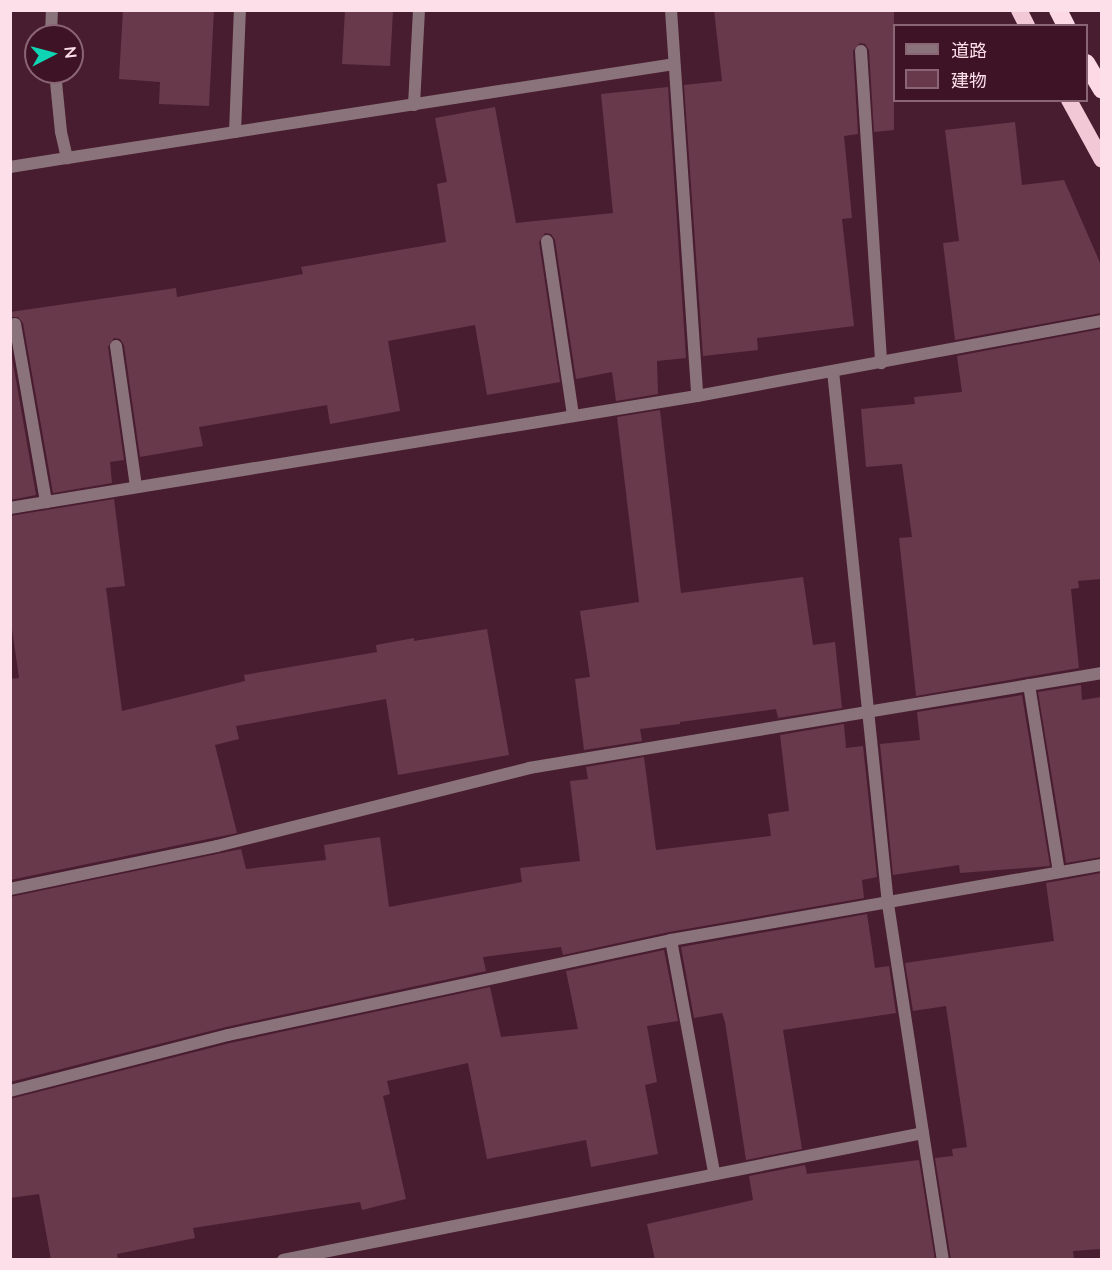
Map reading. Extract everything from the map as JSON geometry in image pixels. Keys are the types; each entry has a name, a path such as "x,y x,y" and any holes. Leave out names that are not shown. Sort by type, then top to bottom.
{"highway":[{"path":"1019,10 1026,24"},
{"path":"1058,10 1065,24"},
{"path":"1088,67 1101,90"},
{"path":"1070,102 1101,160"}],"street":[{"path":"235,132 240,10"},
{"path":"414,105 419,10"},
{"path":"671,10 697,396"},
{"path":"861,51 881,363"},
{"path":"10,167 674,64"},
{"path":"56,84 60,132 66,158"},
{"path":"547,241 573,416"},
{"path":"10,508 697,396 1101,321"},
{"path":"15,324 46,502"},
{"path":"116,346 136,487"},
{"path":"833,371 866,710 888,904 943,1260"},
{"path":"10,889 217,846 529,768 866,710 1101,673"},
{"path":"1029,685 1059,872"},
{"path":"10,1091 228,1035 671,940 888,904 1101,865"},
{"path":"671,940 714,1173"},
{"path":"283,1260 923,1133"}],"building":[{"path":"123,10 214,10 209,106 159,104 160,82 119,79"},
{"path":"345,10 393,10 390,66 342,64"},
{"path":"714,10 894,10 894,130 874,132 869,50 865,44 860,43 853,51 858,134 844,136 852,218 842,219 854,326 757,338 758,350 703,356 684,85 722,81"},
{"path":"668,87 686,358 657,361 658,394 616,401 612,372 576,379 555,240 551,234 545,233 539,242 560,382 487,395 475,325 388,341 400,411 330,424 327,405 199,427 203,446 140,457 124,345 120,339 114,338 108,347 124,460 110,462 112,483 53,493 23,323 18,317 10,317 10,312 176,288 177,297 303,274 301,267 446,242 437,184 447,182 435,118 495,107 516,223 613,213 601,94"},
{"path":"1015,122 1022,185 1064,180 1101,265 1101,313 955,340 943,243 959,241 945,130"},
{"path":"1101,329 1101,579 1078,581 1079,588 1071,589 1079,668 916,696 899,538 912,537 902,464 866,467 861,409 915,404 914,397 962,392 957,356"},
{"path":"10,346 36,495 10,500"},
{"path":"660,410 681,593 803,577 813,645 835,642 842,708 778,718 776,709 680,722 680,724 640,729 642,741 584,750 575,679 590,677 580,611 639,602 617,417"},
{"path":"114,499 125,586 106,588 122,711 245,681 244,675 377,652 376,645 487,629 509,755 398,775 386,699 236,726 239,739 215,745 237,833 10,880 10,679 19,678 10,615 10,516"},
{"path":"1081,685 1082,700 1101,697 1101,857 1066,863 1038,692"},
{"path":"1022,695 1050,866 960,873 959,865 893,875 880,744 920,740 917,712"},
{"path":"844,724 846,748 863,746 877,877 862,880 864,898 669,932 563,955 561,947 483,957 486,971 226,1027 10,1082 10,897 241,849 246,869 326,860 324,845 380,837 389,907 522,882 520,868 580,861 570,781 588,779 586,767 644,757 656,850 771,836 768,814 789,811 780,735"},
{"path":"1101,873 1101,1249 1073,1251 1074,1260 951,1260 935,1158 953,1156 952,1149 967,1147 946,1006 913,1011 905,963 1054,941 1046,883"},
{"path":"867,914 875,968 889,966 896,1013 783,1030 802,1149 746,1160 725,1022 722,1013 694,1018 681,947"},
{"path":"664,950 678,1021 647,1026 657,1082 645,1085 658,1154 591,1167 586,1140 487,1159 468,1063 387,1081 390,1094 383,1096 406,1199 362,1210 360,1202 193,1228 195,1238 117,1254 118,1260 51,1260 39,1194 10,1198 10,1099 230,1043 490,987 501,1037 578,1029 566,971"},
{"path":"919,1160 935,1260 655,1260 647,1224 753,1200 749,1176 805,1165 807,1174"}]}
